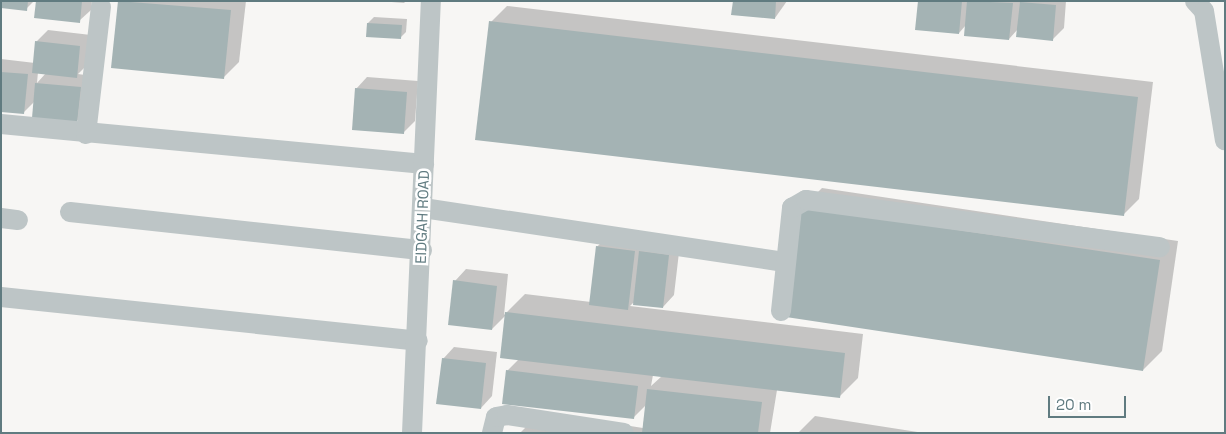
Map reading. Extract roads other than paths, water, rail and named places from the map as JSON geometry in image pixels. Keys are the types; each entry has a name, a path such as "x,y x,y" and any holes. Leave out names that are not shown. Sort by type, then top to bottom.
{"street":[{"name":"EIDGAH ROAD","path":"412,433 418,341 431,1"},
{"path":"1195,1 1204,11 1225,140"},
{"path":"86,134 101,7"},
{"path":"1,124 86,134 424,164"},
{"path":"781,311 792,208 806,200 1160,247"},
{"path":"423,208 786,262"},
{"path":"70,212 422,250"},
{"path":"1,297 418,341"},
{"path":"492,433 496,417 507,414 624,433"}]}
